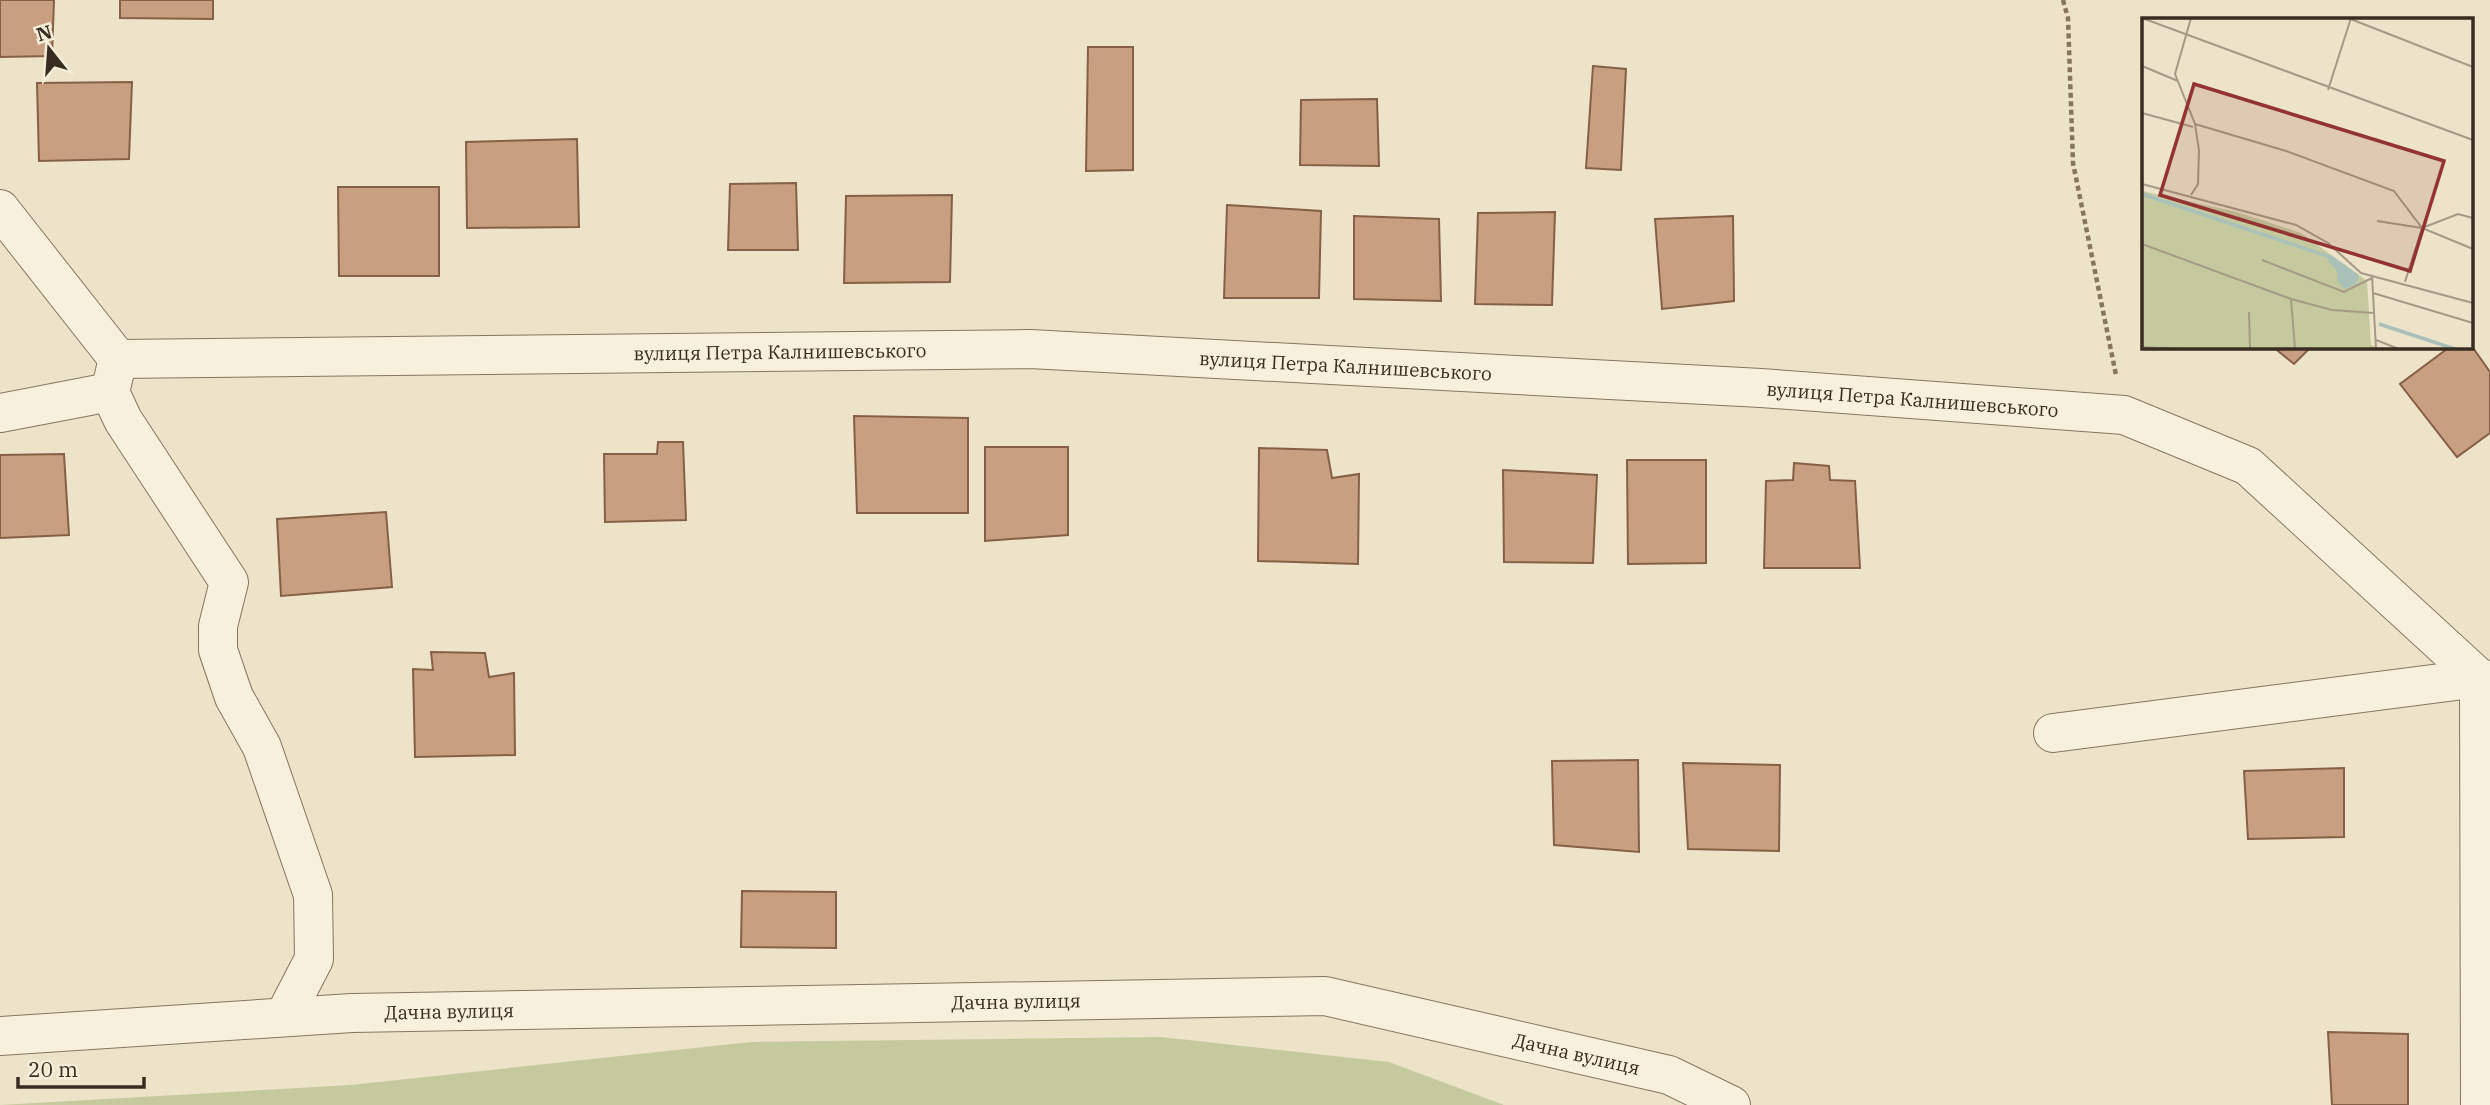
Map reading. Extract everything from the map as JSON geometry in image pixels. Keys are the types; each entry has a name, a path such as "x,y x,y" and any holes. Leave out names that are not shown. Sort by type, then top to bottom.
{"street":[{"path":"0,209 114,376 123,420 229,582 218,626 218,650 234,697 262,747 313,895 314,959 284,1017"},
{"name":"вулиця Петра Калнишевського","path":"0,413 114,376 1030,349 1761,388 2124,415 2248,466 2486,676"},
{"path":"2053,733 2486,676 2480,1105"},
{"name":"Дачна вулиця","path":"0,1037 352,1013 1325,996 1669,1075 1731,1105"}],"path":[{"path":"2063,0 2068,19 2073,163 2124,415"}],"green space":[{"path":"1161,1037 1389,1062 1504,1105 0,1105 351,1085 751,1042"}],"building":[{"path":"0,0 54,0 52,56 0,57"},
{"path":"120,0 213,0 213,19 120,18"},
{"path":"1088,47 1133,47 1133,170 1086,171"},
{"path":"1593,66 1626,69 1621,170 1586,168"},
{"path":"132,82 129,159 39,161 37,83"},
{"path":"1377,99 1379,166 1300,165 1301,100"},
{"path":"577,139 579,227 467,228 466,142"},
{"path":"796,183 798,250 728,250 730,184"},
{"path":"338,187 439,187 439,276 339,276"},
{"path":"952,195 950,282 844,283 846,196"},
{"path":"1227,205 1321,211 1319,298 1224,298"},
{"path":"1555,212 1552,305 1475,304 1478,213"},
{"path":"1354,216 1439,219 1441,301 1354,299"},
{"path":"1733,216 1734,301 1662,309 1655,219"},
{"path":"2472,346 2490,372 2490,433 2457,457 2400,384 2448,348"},
{"path":"2274,348 2310,348 2294,364"},
{"path":"854,416 968,418 968,513 857,513"},
{"path":"658,442 683,442 686,520 605,522 604,454 657,454"},
{"path":"985,447 1068,447 1068,535 985,541"},
{"path":"1259,448 1327,450 1332,478 1359,474 1358,564 1258,561"},
{"path":"64,454 69,535 0,538 0,455"},
{"path":"1627,460 1706,460 1706,563 1628,564"},
{"path":"1794,463 1829,466 1830,480 1855,481 1860,568 1764,568 1766,481 1793,480"},
{"path":"1503,470 1597,475 1593,563 1504,562"},
{"path":"386,512 392,587 281,596 277,519"},
{"path":"431,652 485,653 489,677 514,673 515,755 415,757 413,669 433,670"},
{"path":"1638,760 1639,852 1554,845 1552,761"},
{"path":"1683,763 1780,765 1779,851 1688,849"},
{"path":"2344,768 2344,837 2248,839 2244,771"},
{"path":"742,891 836,892 836,948 741,947"},
{"path":"2328,1032 2408,1034 2408,1105 2332,1105"}]}
